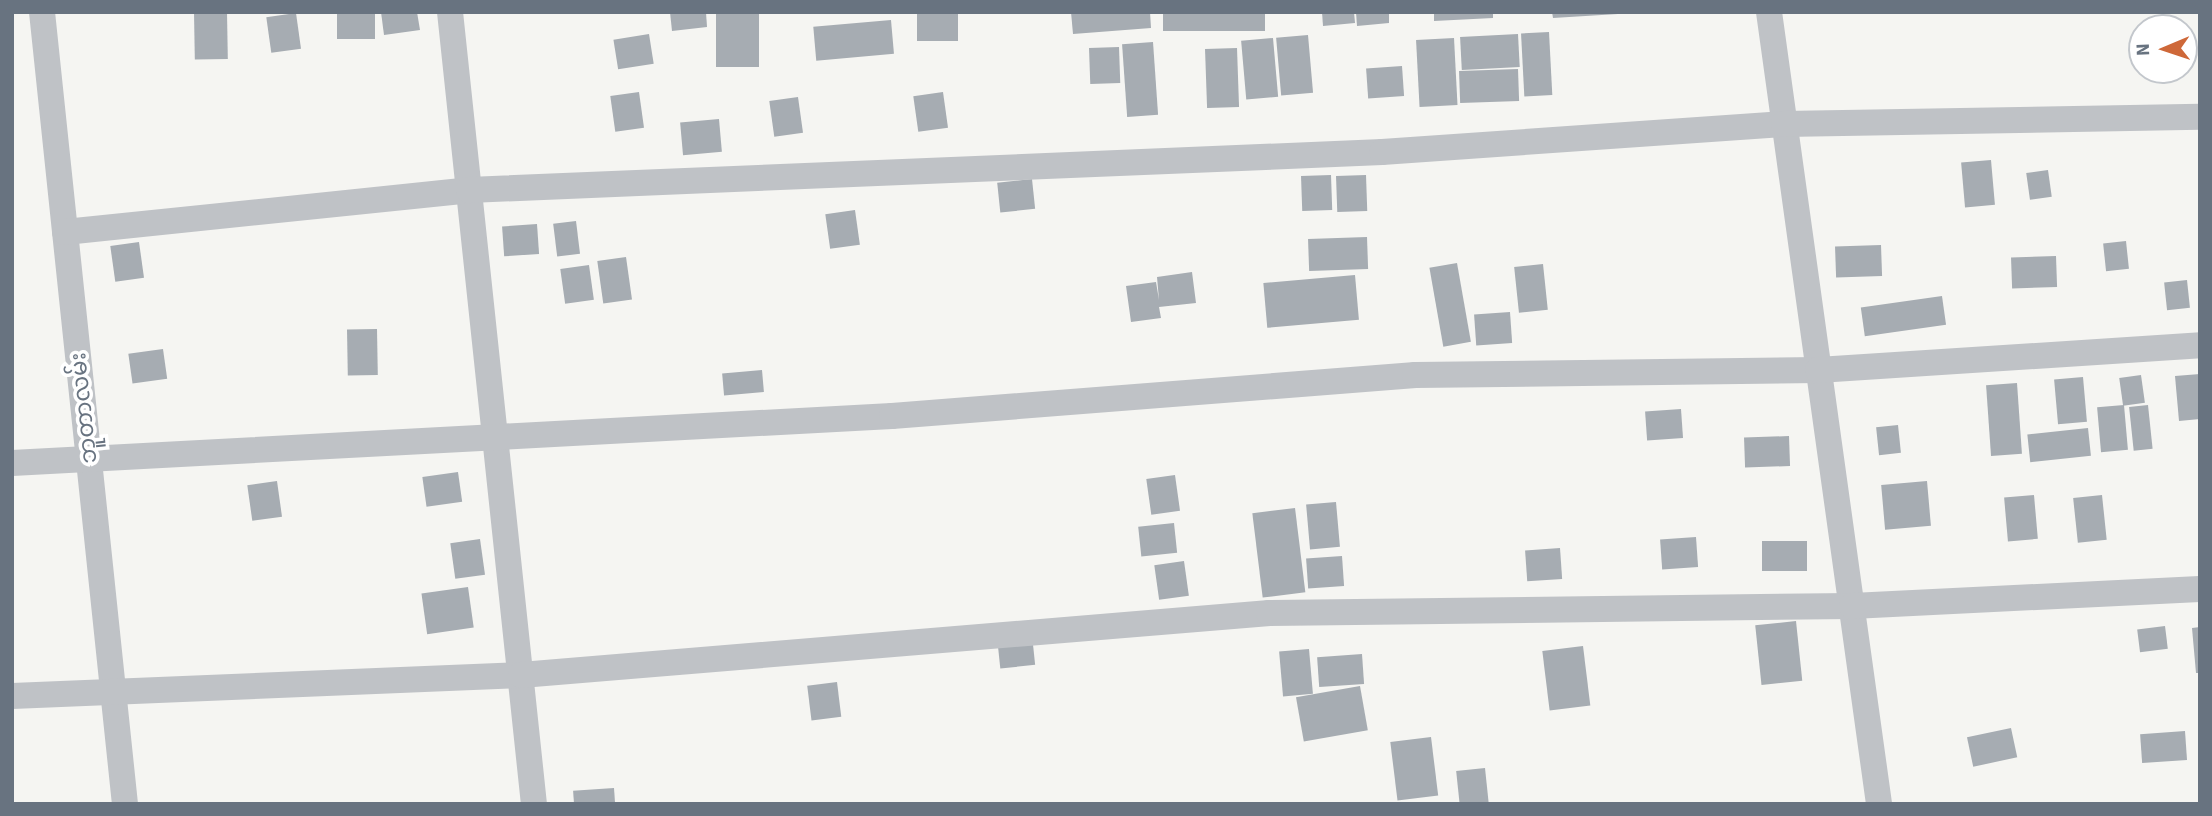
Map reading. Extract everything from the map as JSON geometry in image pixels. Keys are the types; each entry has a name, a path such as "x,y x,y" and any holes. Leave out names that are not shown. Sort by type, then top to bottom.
{"street":[{"name":"ဘူတာလမ်း","path":"43,12 125,804"},
{"path":"450,12 534,804"},
{"path":"1769,12 1879,804"},
{"path":"65,232 469,190 1382,152 1784,124 2200,117"},
{"path":"12,463 892,415 1415,375 1818,369 2200,345"},
{"path":"12,696 520,675 1269,613 1852,606 2200,589"}],"building":[{"path":"227,12 228,59 195,60 194,13"},
{"path":"337,12 375,12 375,39 337,39"},
{"path":"381,12 417,12 420,30 384,35"},
{"path":"670,12 706,12 707,27 672,31"},
{"path":"716,12 759,12 759,67 716,67"},
{"path":"917,12 958,12 958,41 917,41"},
{"path":"1071,12 1150,12 1151,28 1073,34"},
{"path":"1163,12 1265,12 1265,31 1163,31"},
{"path":"1322,12 1354,12 1355,23 1323,26"},
{"path":"1356,12 1389,12 1389,23 1357,26"},
{"path":"1434,12 1493,12 1493,18 1434,21"},
{"path":"1552,12 1617,12 1618,14 1553,18"},
{"path":"296,13 301,49 271,53 266,17"},
{"path":"891,20 894,54 816,61 813,27"},
{"path":"1549,32 1552,95 1524,96 1521,33"},
{"path":"649,34 654,64 618,69 613,40"},
{"path":"1518,34 1520,67 1462,70 1460,37"},
{"path":"1308,35 1313,93 1281,96 1276,38"},
{"path":"1273,38 1278,97 1246,100 1241,41"},
{"path":"1454,38 1458,105 1420,107 1416,40"},
{"path":"1153,42 1158,115 1127,117 1122,44"},
{"path":"1119,47 1120,83 1090,84 1089,48"},
{"path":"1237,48 1239,107 1207,108 1205,49"},
{"path":"1402,66 1404,96 1368,98 1366,69"},
{"path":"1518,69 1519,101 1460,103 1459,71"},
{"path":"639,92 644,128 615,132 610,96"},
{"path":"943,92 948,128 918,132 913,96"},
{"path":"798,97 803,133 774,137 769,101"},
{"path":"719,119 722,152 683,155 680,122"},
{"path":"1991,160 1995,205 1965,207 1961,163"},
{"path":"2048,170 2052,197 2030,200 2026,173"},
{"path":"1331,175 1332,210 1302,211 1301,176"},
{"path":"1366,175 1367,211 1337,212 1336,176"},
{"path":"1032,179 1035,209 1000,212 997,183"},
{"path":"855,210 860,245 830,249 825,214"},
{"path":"576,221 580,254 557,257 553,224"},
{"path":"537,224 539,254 504,256 502,226"},
{"path":"1367,237 1368,269 1309,271 1308,239"},
{"path":"2126,241 2129,269 2106,271 2103,243"},
{"path":"139,242 144,278 115,282 110,246"},
{"path":"1881,245 1882,276 1836,278 1835,247"},
{"path":"2056,256 2057,287 2012,289 2011,258"},
{"path":"626,257 632,300 603,304 597,261"},
{"path":"1457,263 1471,342 1443,347 1429,268"},
{"path":"1543,264 1548,310 1519,313 1514,267"},
{"path":"589,265 594,300 565,304 560,269"},
{"path":"1192,272 1196,303 1159,307 1161,318 1131,322 1126,286 1156,282 1159,300 1157,277"},
{"path":"1355,275 1359,320 1267,328 1263,283"},
{"path":"2187,280 2190,308 2167,310 2164,282"},
{"path":"1942,296 1946,325 1865,336 1861,307"},
{"path":"1510,312 1512,343 1476,345 1474,315"},
{"path":"377,329 378,375 348,376 347,330"},
{"path":"163,349 167,379 133,384 128,354"},
{"path":"762,370 764,392 724,395 722,373"},
{"path":"2200,374 2200,419 2179,421 2175,376"},
{"path":"2141,375 2145,403 2123,406 2119,378"},
{"path":"2083,377 2087,422 2058,424 2054,380"},
{"path":"2017,383 2022,454 1991,456 1986,385"},
{"path":"2124,405 2128,450 2101,452 2097,407"},
{"path":"2148,405 2153,449 2134,451 2129,407"},
{"path":"1681,409 1683,438 1647,440 1645,412"},
{"path":"1898,425 1901,453 1879,455 1876,427"},
{"path":"2088,428 2091,456 2030,462 2027,434"},
{"path":"1789,436 1790,466 1745,468 1744,438"},
{"path":"458,472 462,502 427,507 422,477"},
{"path":"1175,475 1180,511 1151,515 1146,479"},
{"path":"277,481 282,517 252,521 247,485"},
{"path":"1927,481 1931,526 1885,530 1881,485"},
{"path":"2034,495 2038,539 2008,541 2004,498"},
{"path":"2102,495 2107,540 2078,543 2073,498"},
{"path":"1336,502 1340,547 1310,549 1306,505"},
{"path":"1295,508 1305,592 1263,598 1252,513"},
{"path":"1174,523 1177,553 1141,557 1138,527"},
{"path":"1696,537 1698,567 1662,569 1660,540"},
{"path":"480,539 485,575 455,579 450,543"},
{"path":"1762,541 1807,541 1807,571 1762,571"},
{"path":"1560,548 1562,579 1527,581 1525,550"},
{"path":"1342,556 1344,586 1308,588 1306,559"},
{"path":"1184,561 1189,596 1159,600 1154,565"},
{"path":"468,587 474,628 427,634 421,594"},
{"path":"1796,621 1802,681 1761,685 1755,625"},
{"path":"2165,626 2168,649 2140,652 2137,629"},
{"path":"2200,627 2200,673 2196,673 2192,628"},
{"path":"1032,635 1035,665 1000,668 997,639"},
{"path":"1583,646 1590,706 1550,711 1542,651"},
{"path":"1309,649 1313,694 1283,696 1279,652"},
{"path":"1362,654 1364,684 1319,687 1317,657"},
{"path":"837,682 841,717 811,720 807,686"},
{"path":"1360,686 1368,730 1304,742 1296,697"},
{"path":"2011,728 2017,757 1973,767 1967,737"},
{"path":"2185,731 2187,760 2142,763 2140,734"},
{"path":"1431,737 1438,796 1397,801 1390,742"},
{"path":"1485,768 1489,804 1460,804 1456,771"},
{"path":"614,788 615,804 574,804 573,791"}]}
